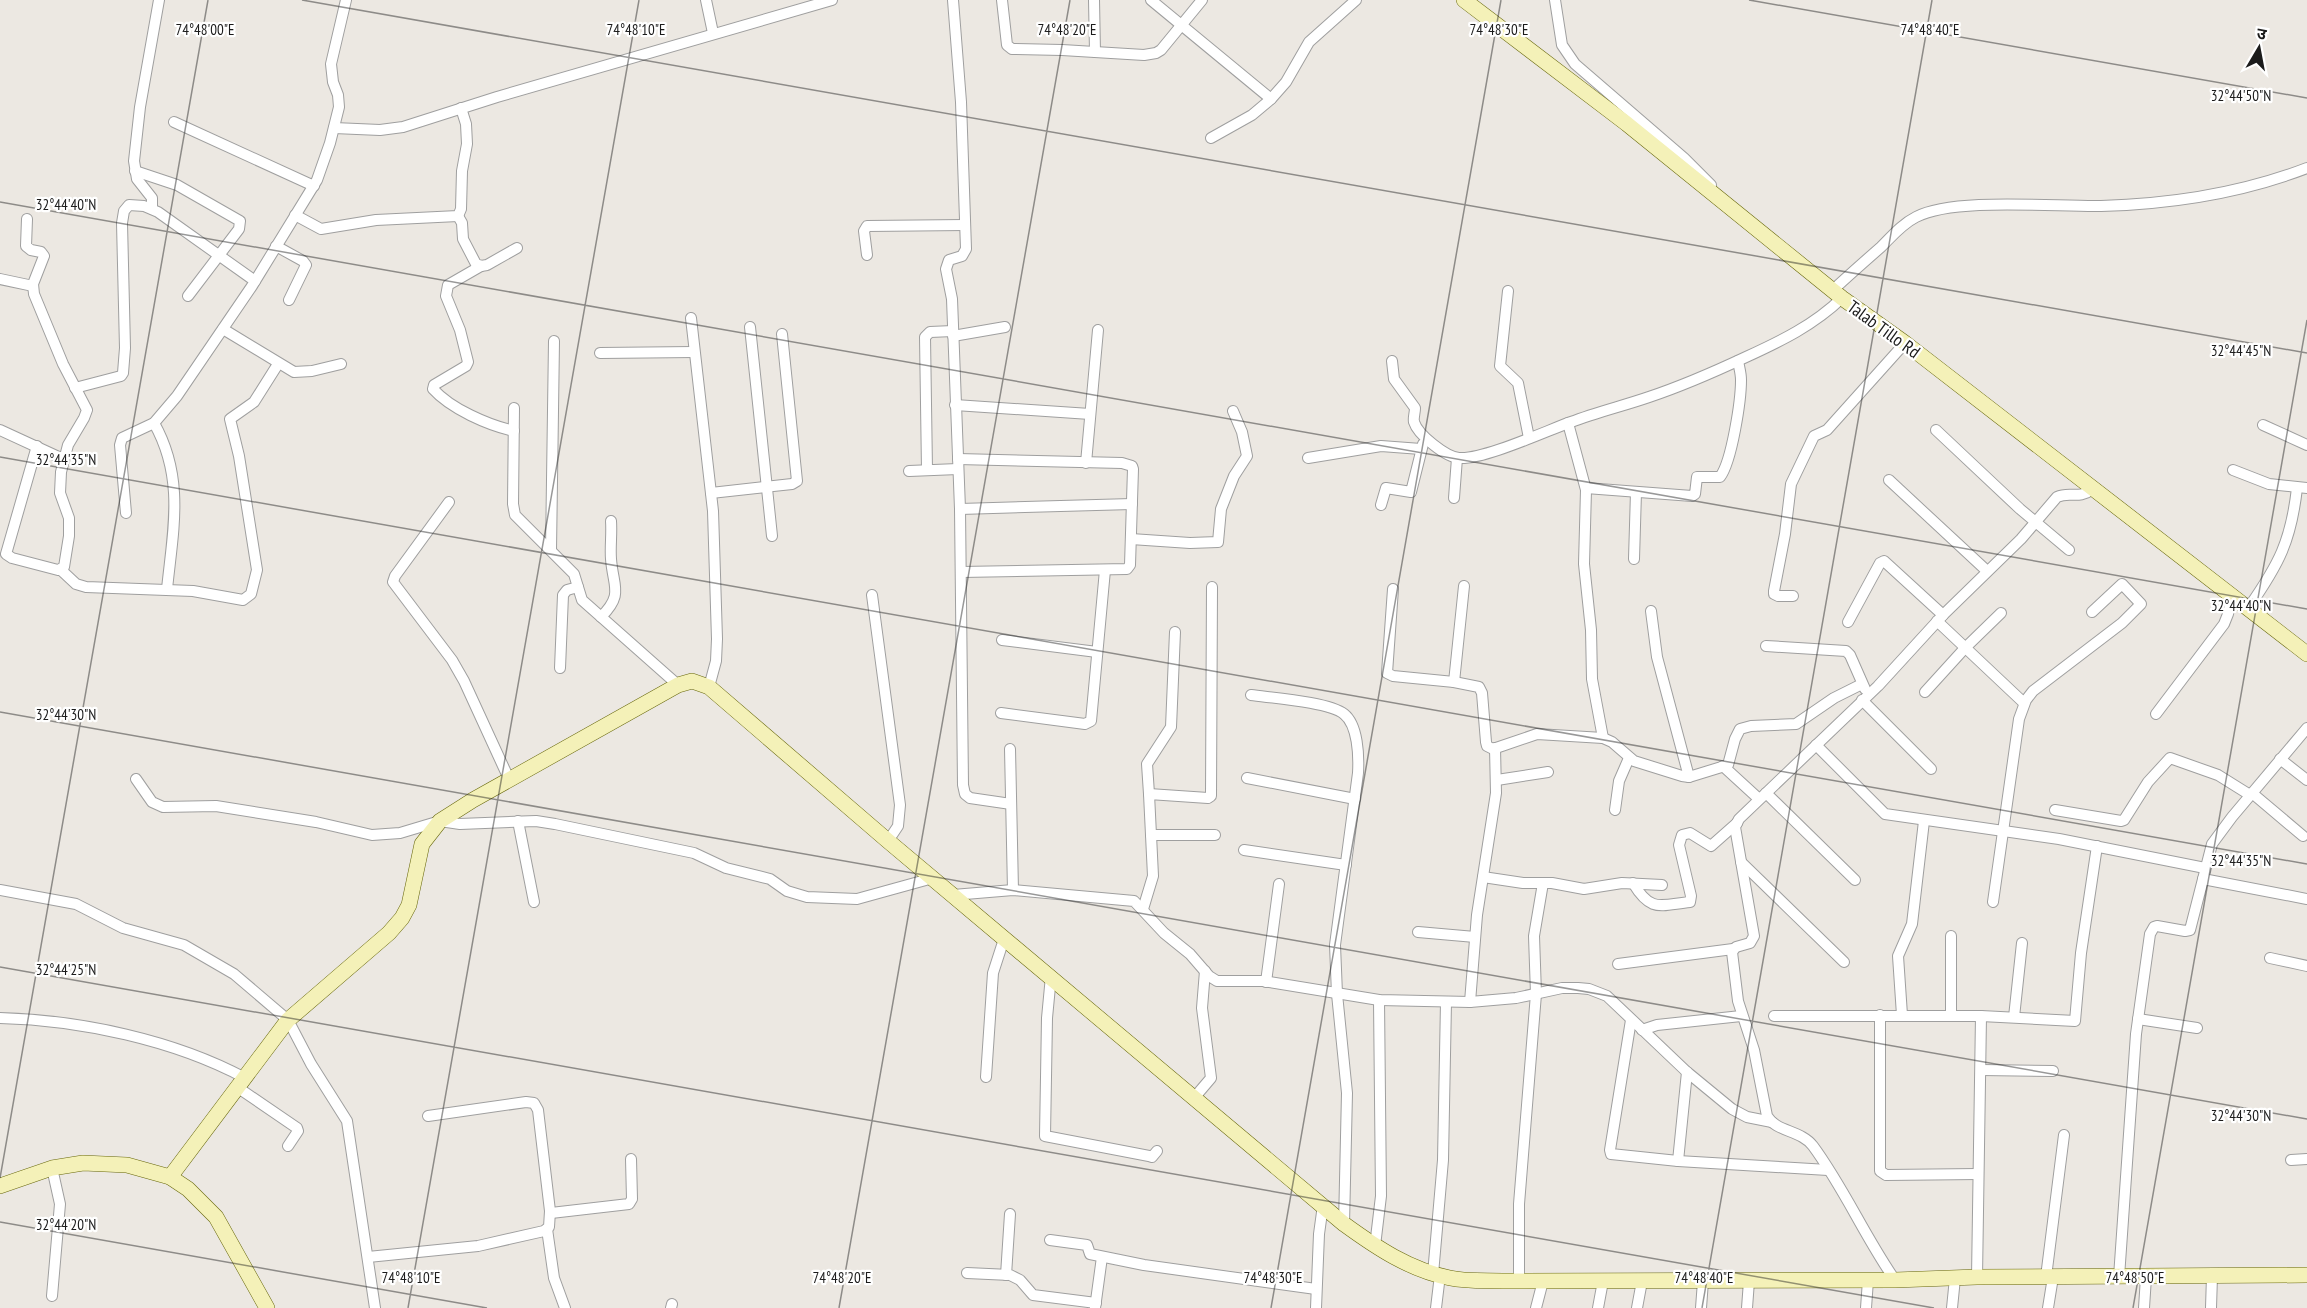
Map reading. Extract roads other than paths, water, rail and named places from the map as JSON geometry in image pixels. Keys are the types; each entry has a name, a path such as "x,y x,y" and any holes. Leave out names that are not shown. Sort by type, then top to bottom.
{"street":[{"path":"152,209 152,195 137,179 135,171 140,107 159,0"},
{"path":"126,513 120,442 123,436 154,423 177,396 255,281 314,186 325,161 339,101 331,73 331,64 346,0"},
{"path":"706,0 713,33"},
{"path":"334,128 392,129 713,33 832,0"},
{"path":"953,0 961,102 966,252 962,256 949,260 946,267 952,290 960,509 964,794 970,798 1011,804"},
{"path":"1002,0 1007,45 1010,48 1144,55 1156,53 1202,0"},
{"path":"1094,0 1095,52"},
{"path":"1151,0 1271,99"},
{"path":"1211,138 1245,120 1271,99 1286,82 1309,42 1356,0"},
{"name":"Talab Tillo Rd","path":"1464,0 1543,59 1838,294 1905,343 2307,654"},
{"path":"1555,0 1562,45 1575,64 1684,158 1726,204"},
{"path":"458,216 461,209 462,171 467,144 467,130 461,108"},
{"path":"174,122 314,186"},
{"path":"1392,361 1394,379 1414,406 1414,422 1425,436 1442,451 1457,458 1488,453 1568,423 1668,390 1795,334 1814,323 1838,294 1903,226 1916,217 1934,211 1962,207 2108,206 2185,199 2259,184 2307,168"},
{"path":"135,171 196,194 240,221 239,229 188,296"},
{"path":"75,388 123,373 125,348 123,216 129,205 134,204 152,209 169,219 255,281"},
{"path":"295,215 321,229 376,220 458,216"},
{"path":"458,216 462,223 465,243 474,262 481,266"},
{"path":"27,219 26,246 30,250 41,252 44,256 33,286 39,308 86,413 63,459 60,493 68,513 69,536 64,567 61,570"},
{"path":"867,255 864,231 867,226 965,225"},
{"path":"276,246 306,265 289,300"},
{"path":"514,431 475,418 433,390 435,385 466,366 468,362 460,330 447,300 447,287 517,248"},
{"path":"2,283 33,286"},
{"path":"1508,291 1500,366 1518,382 1529,438"},
{"path":"691,318 711,493 717,639 716,661 709,687"},
{"path":"750,327 772,536"},
{"path":"927,470 924,339 930,332 953,333 1005,327"},
{"path":"223,329 278,363 300,372 341,364"},
{"path":"1086,463 1098,330"},
{"path":"711,493 792,484 797,479 782,334"},
{"path":"551,550 554,341"},
{"path":"1793,596 1778,596 1774,594 1774,591 1785,534 1790,490 1794,478 1814,436 1827,430 1905,343"},
{"path":"600,353 694,352"},
{"path":"1586,488 1692,496 1696,490 1696,477 1718,478 1723,474 1740,395 1741,375 1738,361"},
{"path":"37,446 6,554 12,558 61,570 76,584 86,587 193,591 243,600 251,594 257,570 239,456 230,421 233,416 254,402 278,363"},
{"path":"955,405 1090,414"},
{"path":"514,408 513,504 515,515 574,574 582,600 678,685"},
{"path":"1131,539 1190,543 1218,542 1221,509 1234,476 1247,456 1242,432 1233,411"},
{"path":"154,423 165,445 175,488 175,512 167,590"},
{"path":"1568,423 1586,488 1584,564 1591,630 1592,679 1602,738"},
{"path":"2263,425 2307,444"},
{"path":"0,430 63,459"},
{"path":"1936,430 2032,520 2069,550"},
{"path":"1381,505 1386,488 1411,492 1425,436"},
{"path":"1308,458 1381,446 1421,449"},
{"path":"1454,498 1457,458"},
{"path":"909,471 958,464 1122,463 1132,466 1129,568 961,572"},
{"path":"2233,470 2269,484 2302,488 2280,559 2248,607"},
{"path":"1889,480 1983,567"},
{"path":"1634,884 1644,900 1653,904 1690,902 1691,896 1679,845 1682,834 1690,833 1711,846 1816,745 1864,691 1940,618 1983,567 2056,497 2081,496 2093,489"},
{"path":"1634,559 1636,492"},
{"path":"448,502 393,582 440,642 458,670 509,779"},
{"path":"960,509 1132,504"},
{"path":"601,617 611,607 616,593 610,557 612,521"},
{"path":"1848,622 1882,561 1887,562 1925,598 1965,648 2024,703"},
{"path":"1001,713 1089,723 1092,717 1105,570"},
{"path":"1993,902 2019,718 2024,703 2033,692 2122,623 2141,604 2122,584 2092,612"},
{"path":"1454,682 1464,586"},
{"path":"560,668 563,595 567,590 578,587"},
{"path":"1149,794 1208,798 1211,796 1212,587"},
{"path":"1394,589 1387,673 1393,676 1477,686 1481,689 1486,742 1490,748 1537,734 1602,738 1612,742 1629,758 1653,768 1689,777 1728,765 1740,729 1751,726 1796,724 1833,698 1864,691"},
{"path":"872,595 900,805 898,826 888,841"},
{"path":"2156,714 2224,624 2232,595"},
{"path":"1651,611 1657,657 1689,777"},
{"path":"1925,692 2001,613"},
{"path":"1143,909 1152,882 1147,764 1171,727 1174,632"},
{"path":"1002,640 1097,652"},
{"path":"1766,646 1846,651 1850,655 1864,691 1931,769"},
{"path":"136,779 152,802 164,807 216,806 316,822 372,835 400,833 440,821 509,779 678,685 692,681 709,687 1194,1098 1322,1211 1375,1246 1437,1280 1519,1281 1542,1286 1868,1287 1894,1280 1955,1285 1977,1277 2050,1282 2119,1277 2146,1285 2307,1275"},
{"path":"1251,695 1323,706 1343,713 1352,726 1358,755 1355,799 1335,945 1337,994 1347,1093 1344,1224"},
{"path":"2119,1277 2138,1019 2151,930 2157,926 2188,931 2212,844 2307,728"},
{"path":"1816,745 1885,814 2097,846 2307,899"},
{"path":"1470,1002 1475,937 1497,780 1495,748"},
{"path":"1010,749 1013,890"},
{"path":"1615,810 1619,781 1629,758"},
{"path":"2055,810 2121,821 2148,782 2170,758 2218,774 2251,794 2303,836"},
{"path":"2280,759 2307,780"},
{"path":"1723,766 1763,796 1855,880"},
{"path":"1497,780 1548,772"},
{"path":"1247,777 1355,799"},
{"path":"1902,1015 1898,956 1913,918 1924,820"},
{"path":"440,821 460,824 518,821 555,824 694,853 726,868 770,879 787,891 807,897 857,899 933,878"},
{"path":"170,1177 288,1020 389,933 402,918 409,905 419,851 440,821"},
{"path":"518,821 534,902"},
{"path":"1618,964 1733,949 1750,943 1754,936 1736,832 1737,822"},
{"path":"1151,835 1215,835"},
{"path":"1774,1016 1952,1015 2072,1021 2076,1019 2081,953 2097,846"},
{"path":"1244,850 1346,864"},
{"path":"1741,862 1844,962"},
{"path":"1483,877 1590,890 1616,883 1662,885"},
{"path":"1519,1281 1519,1204 1536,994 1534,936 1543,883"},
{"path":"1266,982 1280,884"},
{"path":"0,890 76,904 123,928 184,945 234,974 288,1020 311,1064 347,1120 375,1308"},
{"path":"953,895 1013,890 1129,900 1137,903 1157,927 1190,954 1216,981 1266,982 1379,1000 1446,1002 1470,1002 1536,994 1562,988 1589,988 1599,991 1687,1072 1741,1115 1772,1122 1808,1140 1848,1200 1875,1252 1894,1280"},
{"path":"1418,932 1475,937"},
{"path":"1951,936 1952,1015"},
{"path":"986,1077 993,973 1004,939"},
{"path":"2014,1017 2022,943"},
{"path":"1733,949 1735,988 1741,1016 1754,1050 1766,1112 1772,1122"},
{"path":"2270,958 2307,966"},
{"path":"1194,1098 1209,1081 1211,1075 1202,1020 1205,970"},
{"path":"1051,976 1047,1018 1045,1136 1149,1156 1157,1151"},
{"path":"1375,1246 1380,1220 1382,1187 1379,1000"},
{"path":"1436,1308 1446,1002"},
{"path":"1880,1015 1880,1171 1886,1175 1978,1173"},
{"path":"1642,1030 1657,1025 1741,1016"},
{"path":"1977,1277 1981,1016"},
{"path":"0,1018 70,1024 163,1044 222,1066 297,1128 298,1131 288,1146"},
{"path":"2138,1019 2198,1028"},
{"path":"1631,1020 1610,1152 1678,1161 1828,1170"},
{"path":"1981,1070 2053,1071"},
{"path":"1678,1161 1687,1072"},
{"path":"428,1116 526,1102 534,1103 538,1110 550,1213 550,1224 547,1229 554,1278 565,1308"},
{"path":"2049,1308 2064,1135"},
{"path":"550,1213 629,1204 632,1199 631,1159"},
{"path":"2291,1160 2307,1159"},
{"path":"0,1186 54,1176 83,1163 105,1162 127,1165 170,1177 188,1189 216,1217 267,1308"},
{"path":"52,1296 60,1204 54,1176"},
{"path":"1316,1308 1322,1211"},
{"path":"1006,1275 1010,1214"},
{"path":"368,1257 493,1243 547,1229"},
{"path":"1050,1240 1087,1245 1089,1254 1102,1257 1316,1289"},
{"path":"967,1273 1006,1275 1020,1280 1033,1295 1095,1306 1102,1257"},
{"path":"2211,1308 2212,1281"},
{"path":"1637,1308 1641,1285"},
{"path":"1952,1308 1955,1285"},
{"path":"2144,1308 2146,1285"},
{"path":"1536,1308 1542,1286"},
{"path":"1598,1308 1602,1286"},
{"path":"1747,1308 1749,1286"},
{"path":"1701,1308 1703,1287"},
{"path":"1866,1308 1868,1287"}]}
